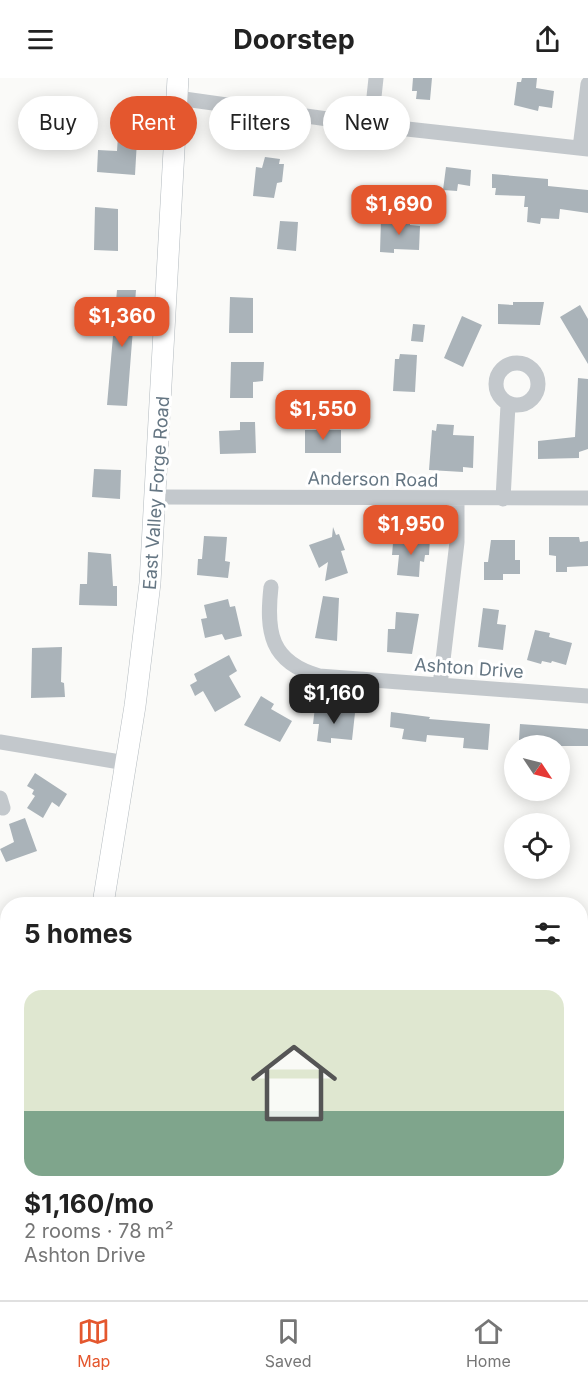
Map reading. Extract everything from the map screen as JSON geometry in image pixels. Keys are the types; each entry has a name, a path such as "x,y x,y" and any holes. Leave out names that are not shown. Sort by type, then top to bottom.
{"main road":[{"name":"East Valley Forge Road","path":"104,897 144,642 157,497 177,88"}],"street":[{"path":"374,96 376,78"},
{"path":"410,129 584,149 588,84"},
{"path":"177,88 323,116"},
{"path":"503,499 508,405"},
{"name":"Anderson Road","path":"157,497 588,498"},
{"path":"440,685 457,542 457,499"},
{"name":"Ashton Drive","path":"271,587 268,613 275,646 286,660 301,671 319,676 588,696"},
{"path":"0,742 126,763"}],"building":[{"path":"413,78 432,78 430,100 416,99 417,91 412,91"},
{"path":"522,78 537,78 536,88 554,91 552,108 539,106 538,111 514,105 517,82 521,82"},
{"path":"98,150 136,150 135,175 97,172"},
{"path":"265,157 280,159 279,164 284,164 282,182 277,183 274,198 253,196 256,167 262,168"},
{"path":"446,167 471,170 470,186 458,184 457,191 443,190"},
{"path":"492,174 548,179 548,186 588,190 588,213 560,209 559,219 541,218 540,224 527,222 528,207 524,207 525,196 495,195 496,188 492,188"},
{"path":"95,207 118,209 118,251 94,250"},
{"path":"381,219 410,222 410,225 420,226 419,250 394,249 394,253 380,252"},
{"path":"280,221 298,222 296,251 277,249"},
{"path":"117,290 136,290 127,406 107,405"},
{"path":"230,297 253,298 253,333 229,333"},
{"path":"513,302 544,302 540,325 498,324 498,304 513,305"},
{"path":"580,305 588,319 588,364 560,317"},
{"path":"462,316 482,325 463,367 444,358"},
{"path":"413,324 425,325 423,342 411,341"},
{"path":"400,354 417,355 415,392 393,391 395,359 399,359"},
{"path":"231,362 264,362 263,381 253,382 253,398 230,398"},
{"path":"578,378 588,379 588,449 579,452 579,458 538,459 538,441 575,437"},
{"path":"240,422 255,422 256,453 220,454 219,431 240,430"},
{"path":"437,424 454,425 453,435 474,436 473,468 463,467 463,472 429,470 432,430 436,431"},
{"path":"305,430 341,430 341,453 305,453"},
{"path":"94,469 121,470 120,499 92,497"},
{"path":"333,527 336,535 339,534 345,550 341,551 348,573 325,581 328,562 319,568 309,545 332,537"},
{"path":"204,536 227,537 225,561 230,562 228,578 197,575 198,559 202,559"},
{"path":"411,536 430,538 429,555 425,555 424,562 420,561 419,577 397,575 399,555 392,555 393,543 410,544"},
{"path":"549,537 579,537 580,542 588,541 588,566 567,567 567,572 556,572 556,556 549,555"},
{"path":"491,540 515,540 515,560 520,560 520,574 503,574 503,580 484,580 484,562 488,562"},
{"path":"88,552 111,554 113,586 117,586 117,606 79,605 80,584 87,584"},
{"path":"323,596 339,598 337,641 315,638"},
{"path":"228,599 230,607 235,606 242,636 225,640 222,634 205,638 201,619 207,618 204,605"},
{"path":"483,608 499,610 497,624 506,625 503,650 478,647"},
{"path":"396,612 419,614 412,654 387,652 388,629 395,629"},
{"path":"535,630 550,633 549,637 572,643 566,665 552,661 551,663 542,661 541,664 527,660"},
{"path":"62,647 61,682 64,683 65,697 31,698 32,648"},
{"path":"229,655 237,671 229,676 241,697 215,712 203,691 195,696 190,685 197,681 194,674"},
{"path":"261,696 274,704 271,709 292,721 280,742 244,725"},
{"path":"315,707 328,708 327,711 355,713 352,740 331,738 331,743 317,741 319,724 313,724"},
{"path":"391,712 430,717 429,719 490,724 488,750 463,748 464,738 427,735 426,742 402,739 404,729 390,727"},
{"path":"520,724 588,729 588,746 570,746 570,735 519,735"},
{"path":"35,773 67,794 59,807 52,802 43,818 27,808 35,796 32,794 34,790 27,786"},
{"path":"25,818 37,851 6,862 0,849 14,842 9,824"}]}
